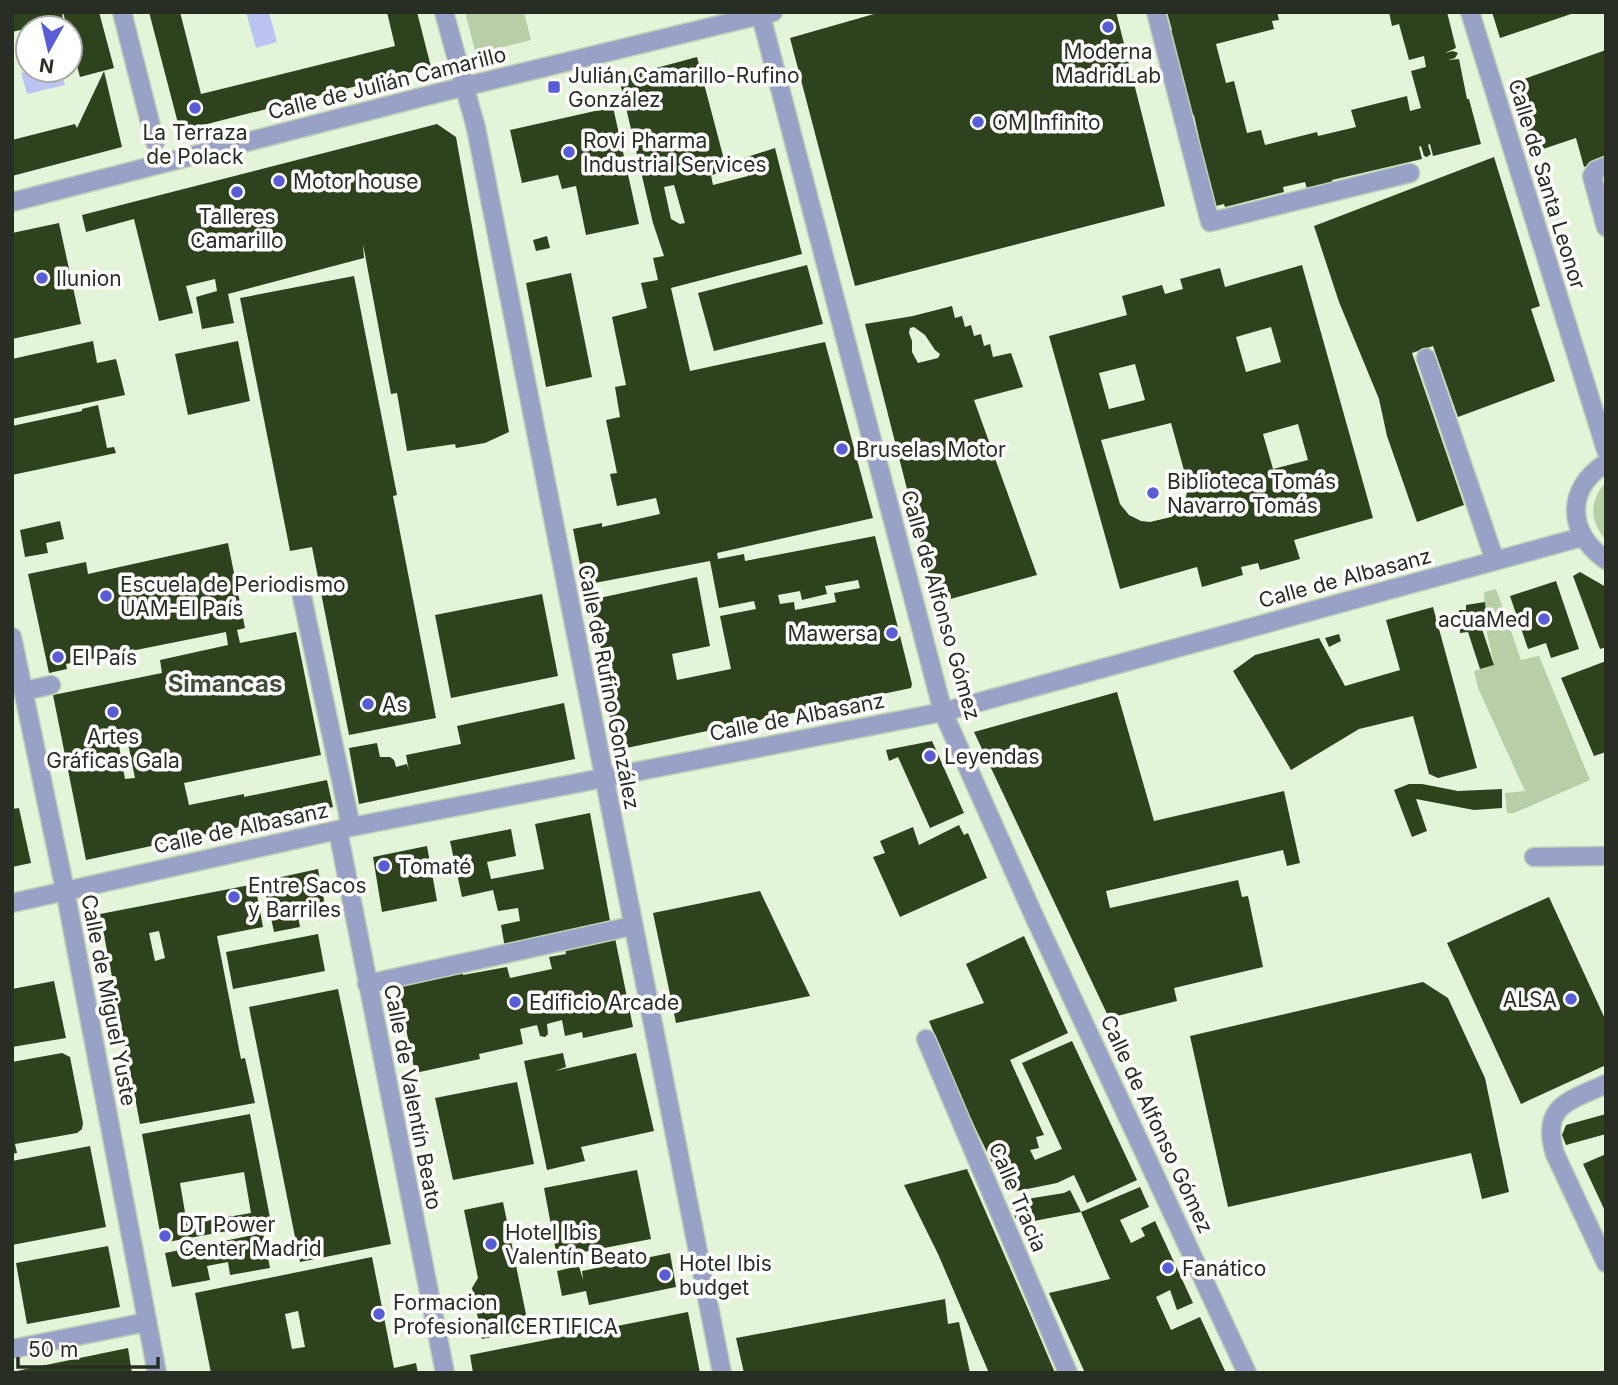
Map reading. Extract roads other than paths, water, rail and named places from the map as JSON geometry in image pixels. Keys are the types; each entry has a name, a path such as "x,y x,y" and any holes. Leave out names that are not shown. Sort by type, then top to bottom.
{"street":[{"path":"122,12 155,142"},
{"name":"Calle de Rufino González","path":"444,12 476,128 722,1373"},
{"path":"1156,12 1210,222 1410,173"},
{"name":"Calle de Santa Leonor","path":"1470,12 1606,450"},
{"name":"Calle de Julián Camarillo","path":"12,202 765,13"},
{"name":"Calle de Alfonso Gómez","path":"765,13 943,712 1034,916 1247,1373"},
{"path":"1606,166 1595,170 1592,176 1606,228"},
{"path":"1426,358 1495,561"},
{"path":"1606,463 1594,470 1582,485 1576,501 1576,519 1582,537 1592,551 1606,560"},
{"name":"Calle de Albasanz","path":"12,902 345,829 943,712 1582,537"},
{"name":"Calle de Valentín Beato","path":"300,587 345,829 367,984 445,1373"},
{"name":"Calle de Miguel Yuste","path":"12,637 65,890 157,1373"},
{"path":"24,691 51,685"},
{"path":"1534,857 1606,856"},
{"path":"367,984 632,926"},
{"name":"Calle Tracia","path":"926,1039 1069,1373"},
{"path":"1606,1084 1562,1104 1552,1117 1549,1135 1555,1154 1606,1263"},
{"path":"15,1344 147,1322"}],"water":[{"path":"246,12 269,12 277,42 256,48"},
{"path":"24,84 65,85 27,94"}],"place":[{"name":"Moderna MadridLab","path":"1108,27"},
{"name":"Julián Camarillo-Rufino González","path":"554,87"},
{"name":"La Terraza de Polack","path":"195,108"},
{"name":"OM Infinito","path":"978,122"},
{"name":"Rovi Pharma Industrial Services","path":"569,152"},
{"name":"Motor house","path":"279,181"},
{"name":"Talleres Camarillo","path":"237,192"},
{"name":"Ilunion","path":"42,278"},
{"name":"Bruselas Motor","path":"842,449"},
{"name":"Biblioteca Tomás Navarro Tomás","path":"1153,493"},
{"name":"Escuela de Periodismo UAM-El País","path":"106,596"},
{"name":"acuaMed","path":"1544,619"},
{"name":"Mawersa","path":"892,633"},
{"name":"El País","path":"58,657"},
{"name":"As","path":"368,704"},
{"name":"Artes Gráficas Gala","path":"113,712"},
{"name":"Leyendas","path":"930,756"},
{"name":"Tomaté","path":"384,866"},
{"name":"Entre Sacos y Barriles","path":"234,897"},
{"name":"ALSA","path":"1571,999"},
{"name":"Edificio Arcade","path":"515,1002"},
{"name":"DT Power Center Madrid","path":"165,1236"},
{"name":"Hotel Ibis Valentín Beato","path":"491,1244"},
{"name":"Fanático","path":"1168,1268"},
{"name":"Hotel Ibis budget","path":"665,1275"},
{"name":"Formacion Profesional CERTIFICA","path":"379,1314"}],"district":[{"name":"Simancas","path":"225,683"}]}
